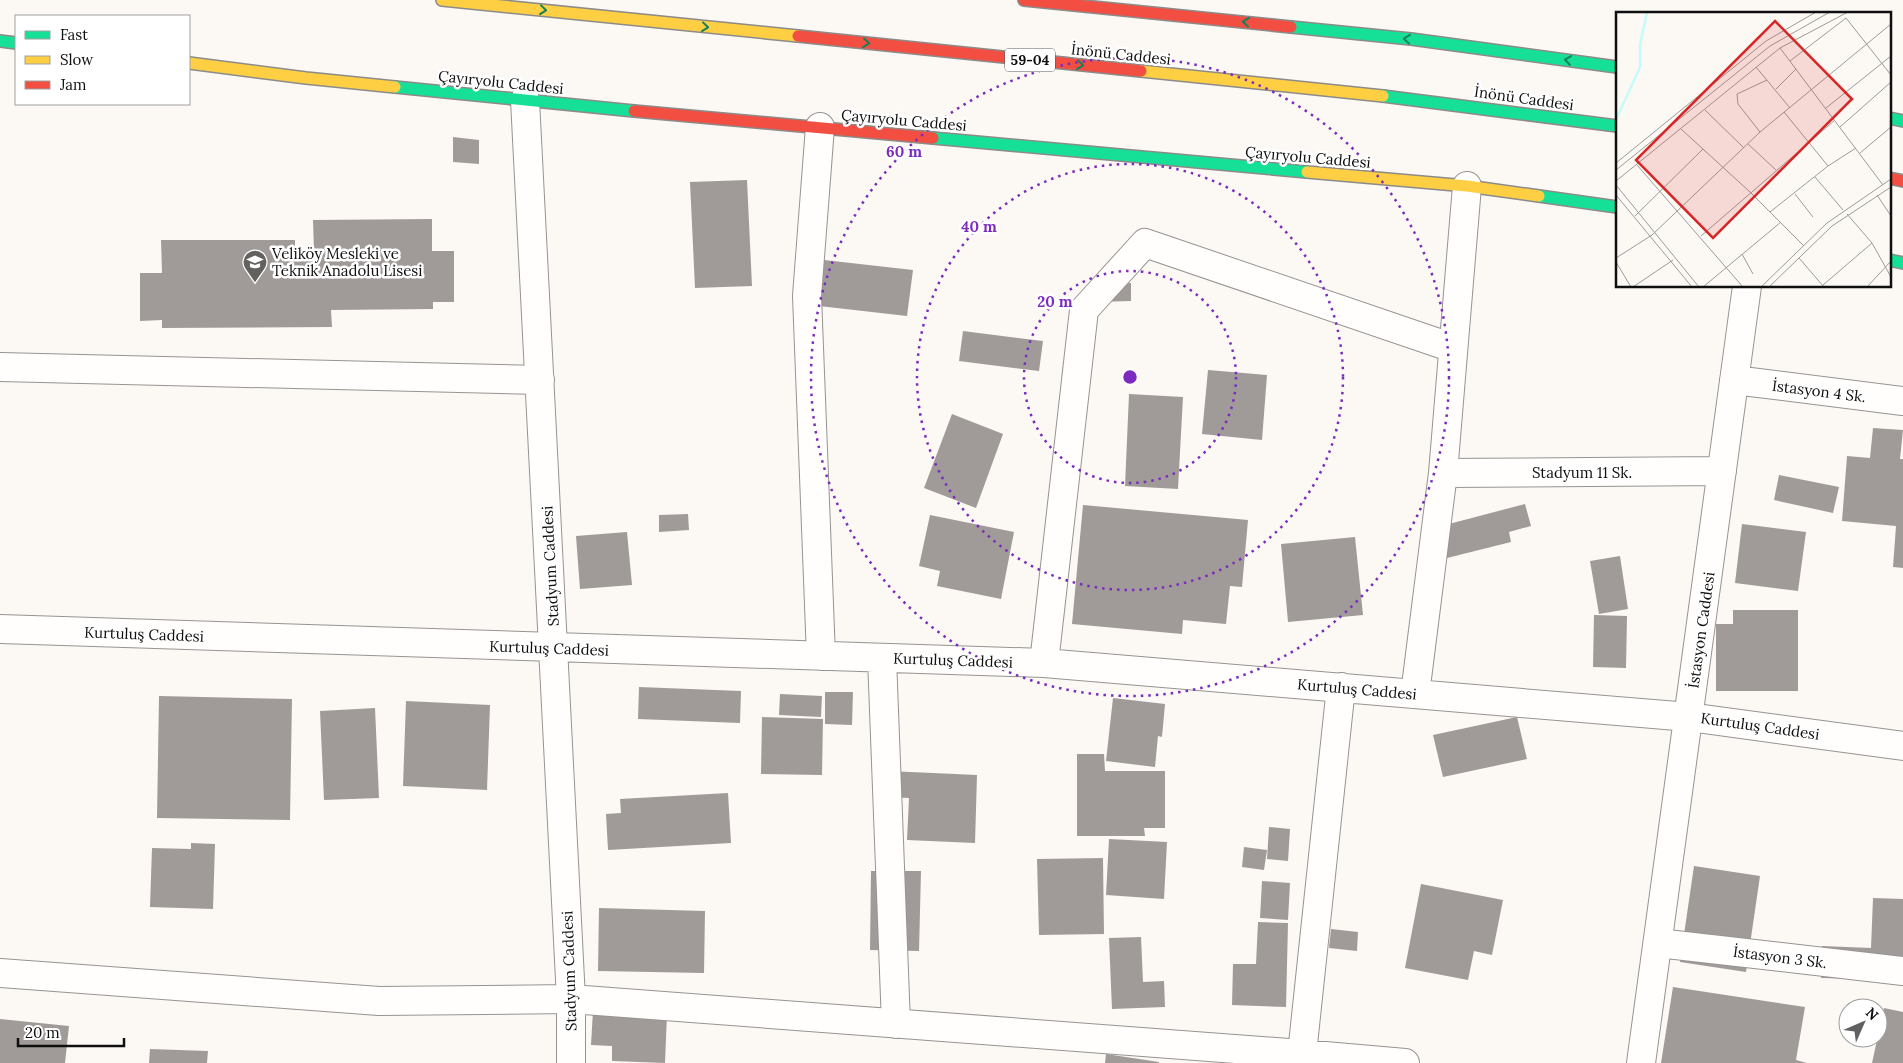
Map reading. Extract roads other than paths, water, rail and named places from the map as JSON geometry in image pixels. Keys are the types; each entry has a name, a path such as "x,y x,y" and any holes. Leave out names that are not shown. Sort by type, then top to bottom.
{"main road":[{"name":"İnönü Caddesi","path":"442,0 1404,98 1616,126"},
{"path":"1024,0 1411,39 1616,67"},
{"path":"0,41 15,43"},
{"name":"Çayıryolu Caddesi","path":"190,64 525,100 1467,186 1616,207"},
{"path":"1890,118 1903,121"},
{"path":"1890,178 1903,181"},
{"path":"1890,260 1903,263"}],"street":[{"name":"Stadyum Caddesi","path":"525,100 571,999 571,1063"},
{"path":"820,127 807,296 821,656"},
{"path":"1415,694 1442,473 1467,186"},
{"path":"1044,662 1084,310 1145,243 1453,348"},
{"name":"İstasyon Caddesi","path":"1641,1063 1748,288"},
{"path":"0,367 540,380"},
{"name":"İstasyon 4 Sk.","path":"1734,380 1903,401"},
{"name":"Stadyum 11 Sk.","path":"1442,473 1722,471"},
{"name":"Kurtuluş Caddesi","path":"0,630 1044,662 1689,717 1903,746"},
{"path":"882,658 896,1024"},
{"path":"1301,1058 1341,688"},
{"name":"İstasyon 3 Sk.","path":"1658,943 1903,971"},
{"path":"0,973 379,1001 571,999 1301,1058 1405,1063"}],"place":[{"name":"Veliköy Mesleki ve Teknik Anadolu Lisesi","path":"255,283"}]}
